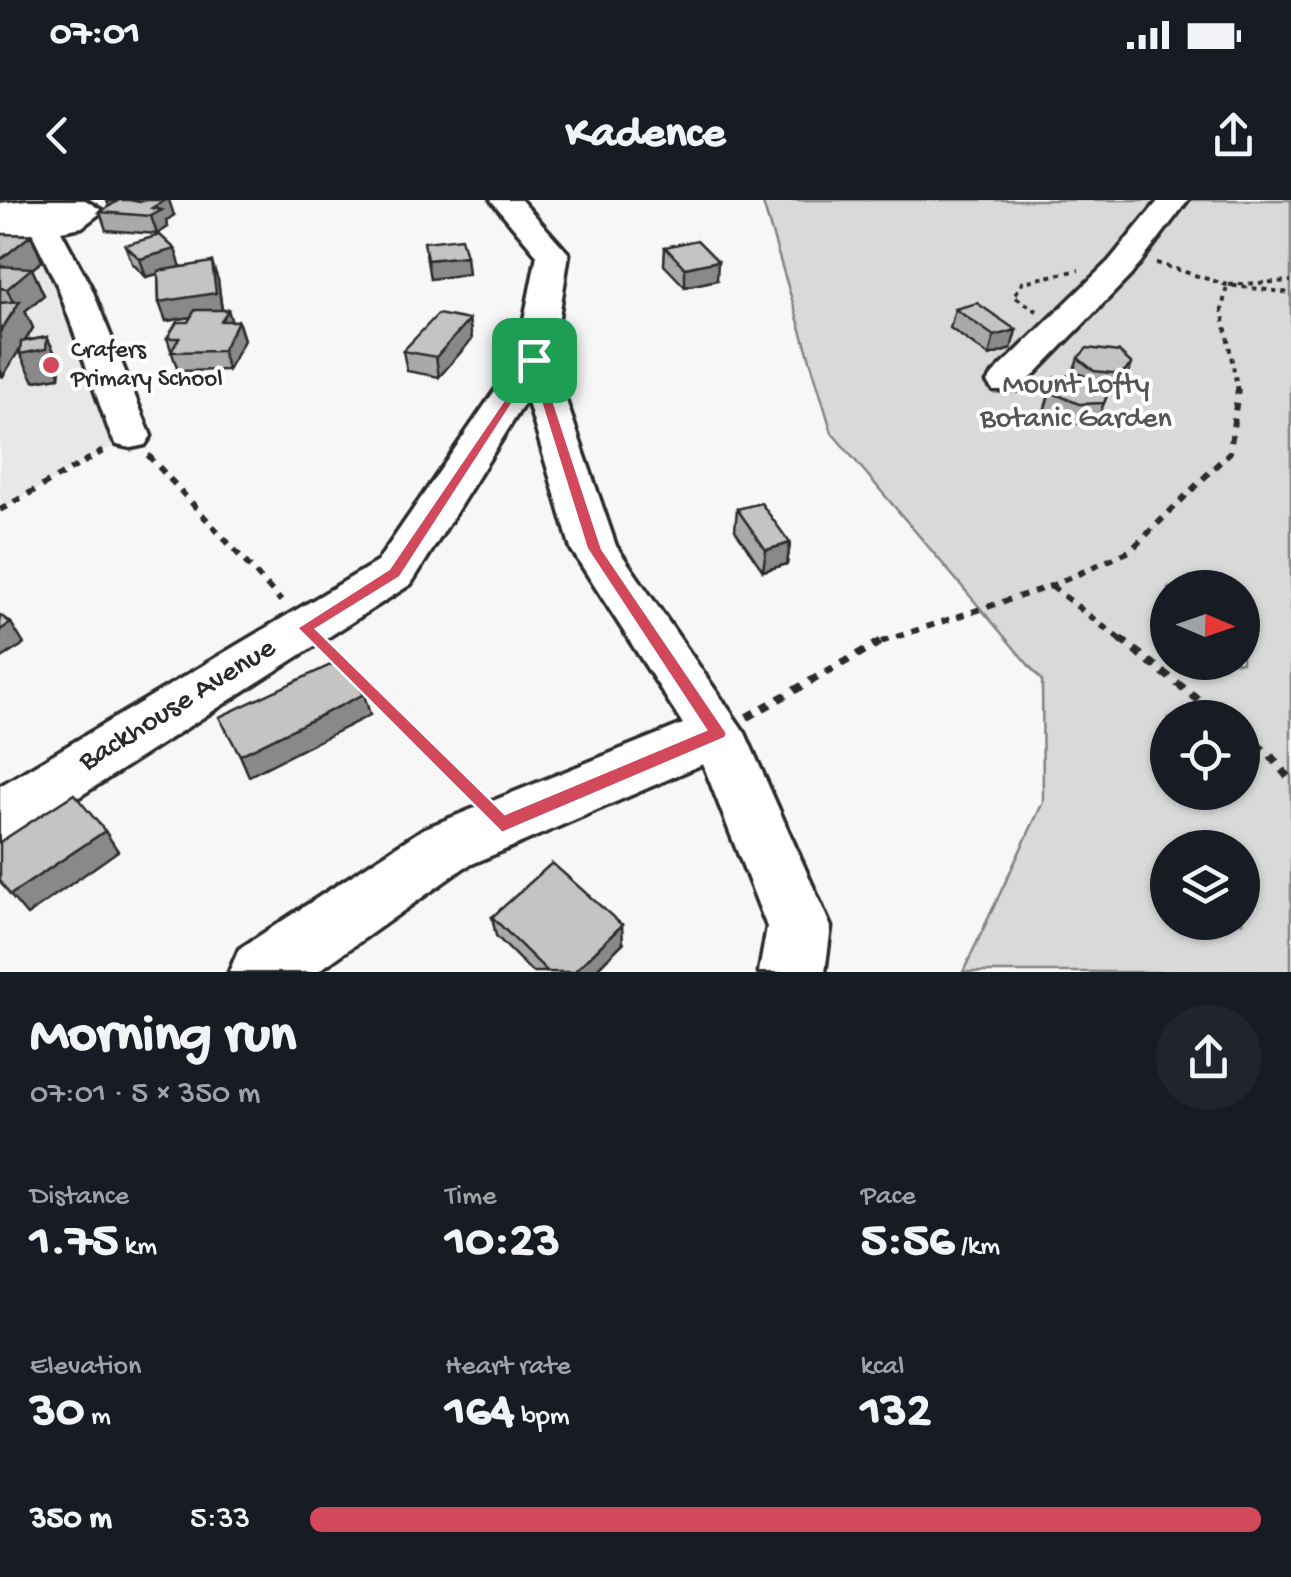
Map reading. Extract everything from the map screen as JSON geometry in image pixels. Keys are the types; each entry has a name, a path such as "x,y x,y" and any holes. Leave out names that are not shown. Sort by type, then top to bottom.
{"street":[{"path":"505,200 552,254 534,360 594,549 718,733 799,926 792,972"},
{"path":"1006,382 1126,262 1174,200"},
{"path":"0,227 24,214 130,436"},
{"name":"Backhouse Avenue","path":"0,816 394,573 534,360"},
{"path":"262,972 444,848 718,733"}],"path":[{"path":"1064,321 1032,310 1014,296 1023,282 1126,262 1227,285 1291,293"},
{"path":"1227,285 1291,281"},
{"path":"718,733 893,635 1052,586 1130,551 1230,452 1239,394 1222,310 1227,285"},
{"path":"0,510 130,436 305,628 502,824"},
{"path":"1052,586 1199,700"},
{"path":"1260,747 1291,781"}],"shaded area":[{"name":"Crafers Primary School","path":"42,223 131,436 0,510 0,227"}],"green space":[{"name":"Mount Lofty Botanic Garden","path":"762,200 1291,200 1291,972 963,972 1043,802 1042,681 832,433"}],"building":[{"path":"108,200 165,200 152,208 162,210 151,216 100,212 116,202"},
{"path":"0,234 31,235 0,260"},
{"path":"160,235 175,249 140,259 125,245"},
{"path":"461,238 466,256 427,260 424,242"},
{"path":"697,240 718,261 685,268 665,247"},
{"path":"212,262 216,293 159,302 158,271"},
{"path":"0,266 32,268 7,289 0,288"},
{"path":"20,301 0,332 0,303"},
{"path":"977,303 1016,330 994,336 955,309"},
{"path":"195,310 228,310 221,321 238,321 222,351 171,352 179,338 167,338 177,322 188,322"},
{"path":"438,314 469,320 436,357 403,351"},
{"path":"47,337 46,349 20,354 21,342"},
{"path":"1087,348 1119,352 1132,364 1121,374 1094,371 1078,358"},
{"path":"1079,374 1098,380 1109,390 1104,403 1079,404 1055,394 1051,388 1054,378"},
{"path":"761,503 790,543 766,550 737,509"},
{"path":"0,615 11,623 0,630"},
{"path":"341,660 364,694 240,755 219,717"},
{"path":"74,794 105,831 10,895 0,881 0,842"},
{"path":"552,863 622,925 574,972 548,972 492,917"}],"place":[{"name":"Crafers Primary School","path":"51,365"}],"route":[{"path":"534,360 594,549 718,733 502,824 305,628 394,573 534,360"}]}
